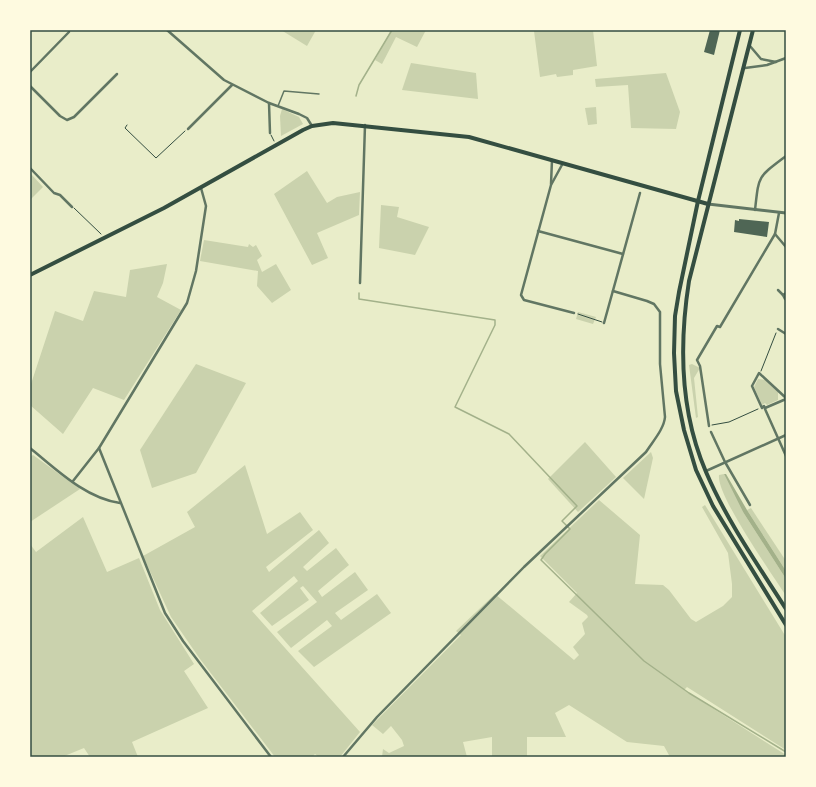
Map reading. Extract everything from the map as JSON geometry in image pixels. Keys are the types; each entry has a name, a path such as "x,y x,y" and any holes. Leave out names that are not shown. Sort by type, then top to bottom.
{"main road":[{"path":"740,30 698,202 675,316 674,353 676,391 684,430 696,470 713,506 786,626"},
{"path":"754,30 689,281 684,310 683,367 691,425 705,471 732,522 786,609"},
{"path":"30,275 201,188 312,126 333,123 365,125 469,138 708,204"}],"street":[{"path":"167,30 214,72 232,85 269,103 303,116 312,126"},
{"path":"30,72 69,32"},
{"path":"750,46 761,59 776,62"},
{"path":"744,68 776,62 786,58"},
{"path":"30,86 60,116 67,120 74,117 117,74"},
{"path":"188,129 232,85"},
{"path":"269,103 270,133"},
{"path":"360,283 365,125"},
{"path":"755,211 758,182 762,175 786,156"},
{"path":"551,185 552,160"},
{"path":"563,163 551,185 522,298 574,313"},
{"path":"30,168 54,193 60,195 72,207"},
{"path":"73,481 99,448 187,303 196,271 206,206 201,188"},
{"path":"604,323 640,193"},
{"path":"708,204 755,211 786,213"},
{"path":"709,426 700,366 697,360 717,326 720,327 775,234 779,213"},
{"path":"538,231 623,254"},
{"path":"775,234 786,247"},
{"path":"778,290 785,299"},
{"path":"343,757 382,712 524,567 646,452 656,436 664,422 665,417 660,364 660,312 654,304 613,291"},
{"path":"783,296 786,293"},
{"path":"778,329 786,334"},
{"path":"759,373 786,399 762,408 752,386 759,373"},
{"path":"765,408 786,456"},
{"path":"711,432 725,462 750,505"},
{"path":"705,471 786,435"},
{"path":"30,448 73,481 93,494 106,500 120,503"},
{"path":"99,448 165,612 183,641 271,757"}],"lane":[{"path":"278,106 284,91 319,94"}],"path":[{"path":"127,125 125,128 156,158 188,129"},
{"path":"270,133 276,145"},
{"path":"72,207 104,238"},
{"path":"574,313 599,321"},
{"path":"759,373 778,329"},
{"path":"709,426 729,422 762,408"}],"shaded area":[{"path":"281,30 316,30 307,46"},
{"path":"391,30 426,30 417,47 396,37 382,64 375,60"},
{"path":"593,30 597,66 573,70 573,75 557,77 556,74 540,77 534,31"},
{"path":"411,63 476,73 478,99 402,90"},
{"path":"666,73 680,112 676,129 631,128 628,85 596,87 595,79"},
{"path":"596,107 597,124 588,125 585,108"},
{"path":"282,109 299,117 303,124 281,136 280,116"},
{"path":"307,171 327,203 337,197 360,192 359,215 317,233 328,258 312,265 274,194"},
{"path":"30,173 43,187 30,200"},
{"path":"381,205 399,207 397,217 429,227 415,255 379,248"},
{"path":"204,240 248,247 249,244 253,247 256,245 262,256 257,260 262,272 276,264 291,290 272,303 257,286 258,271 200,261"},
{"path":"167,264 163,283 157,297 181,310 124,400 93,388 63,434 30,405 30,387 55,311 83,321 94,291 126,297 130,270"},
{"path":"578,312 596,317 593,324 576,319"},
{"path":"196,364 246,383 196,473 152,488 140,450"},
{"path":"692,364 700,368 694,378 698,417 696,418 689,365"},
{"path":"758,379 765,380 778,392 778,400 767,405 765,403 762,405 754,387"},
{"path":"585,442 616,477 578,512 548,479"},
{"path":"651,452 653,458 644,499 623,478"},
{"path":"33,455 80,489 30,522 30,457"},
{"path":"245,465 267,534 300,512 313,530 266,567 269,572 319,530 329,543 303,567 307,571 336,548 349,565 318,591 322,597 355,572 368,590 335,613 341,620 377,594 391,613 314,667 298,651 332,626 327,620 291,648 277,632 317,602 303,586 300,588 309,600 272,626 260,613 298,581 294,576 252,611 360,732 340,757 319,757 315,754 312,757 275,757 200,659 171,617 143,556 195,527 187,512"},
{"path":"724,474 743,512 786,579 786,596 735,517 720,485 719,475"},
{"path":"724,474 726,474 786,571 786,579 743,512"},
{"path":"599,500 640,535 635,584 663,585 669,590 691,619 696,622 723,606 732,597 728,553 702,507 705,505 786,637 786,750 687,687 684,690 786,755 786,757 670,757 664,746 627,742 569,705 555,713 566,737 527,737 527,757 492,757 492,737 463,742 467,757 382,757 383,749 389,753 404,746 402,740 391,726 383,734 372,725 461,635 456,631 495,594 574,660 579,655 573,647 585,634 582,623 588,617 569,602 577,593 540,556"},
{"path":"751,508 786,561 786,571 747,510"},
{"path":"83,517 107,572 139,558 160,610 194,664 184,671 208,708 132,742 138,757 90,757 84,748 62,757 30,757 30,544 36,552"}],"building":[{"path":"710,30 720,30 714,55 704,52"},
{"path":"739,219 769,222 767,237 734,232 735,220 739,221"}],"waterway":[{"path":"356,96 359,85 392,30"},
{"path":"359,293 359,299 495,320 495,325 455,407 509,434 577,506 562,521 570,529 541,560 644,661 689,693 786,752"}]}
